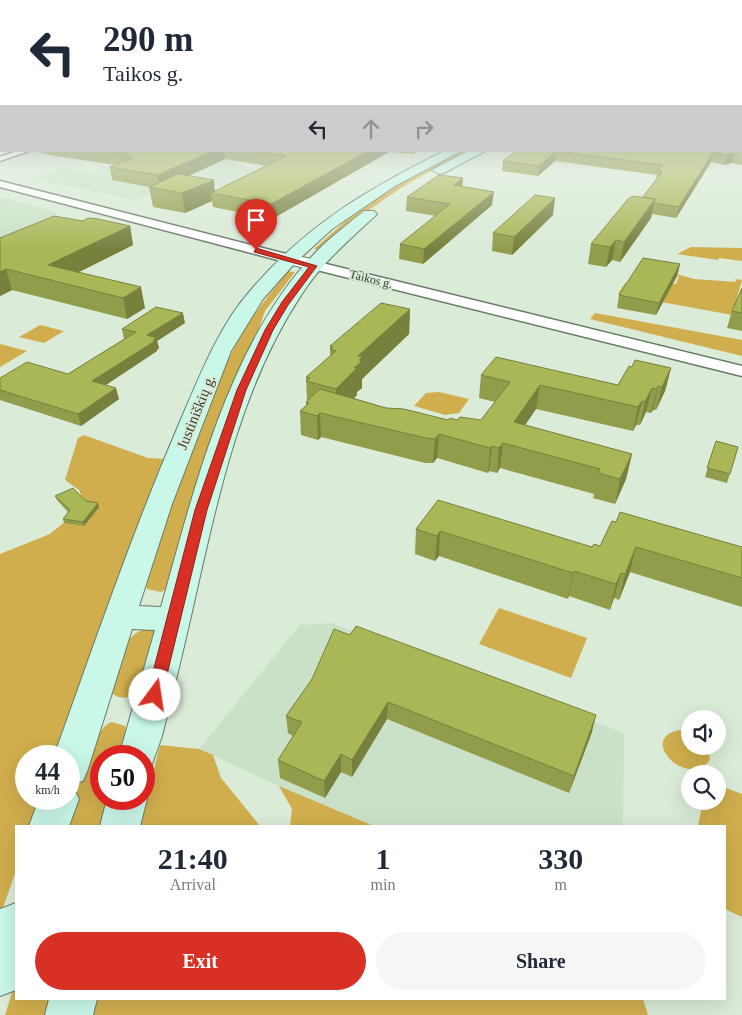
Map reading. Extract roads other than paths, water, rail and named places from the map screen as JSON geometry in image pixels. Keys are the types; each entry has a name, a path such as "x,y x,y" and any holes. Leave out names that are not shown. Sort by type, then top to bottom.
{"main road":[{"name":"Justiniškių g.","path":"141,745 201,510 241,390 269,330 285,304 302,262 326,226 390,183 446,155"},
{"name":"Justiniškių g.","path":"77,745 158,504 221,351 255,296 391,198 430,175 469,155"},
{"path":"120,617 174,619"},
{"path":"50,825 55,810"},
{"path":"120,825 124,810"},
{"path":"0,973 15,928"},
{"path":"69,1015 73,1000"}],"street":[{"name":"Taikos g.","path":"0,184 302,262 742,371"}]}
